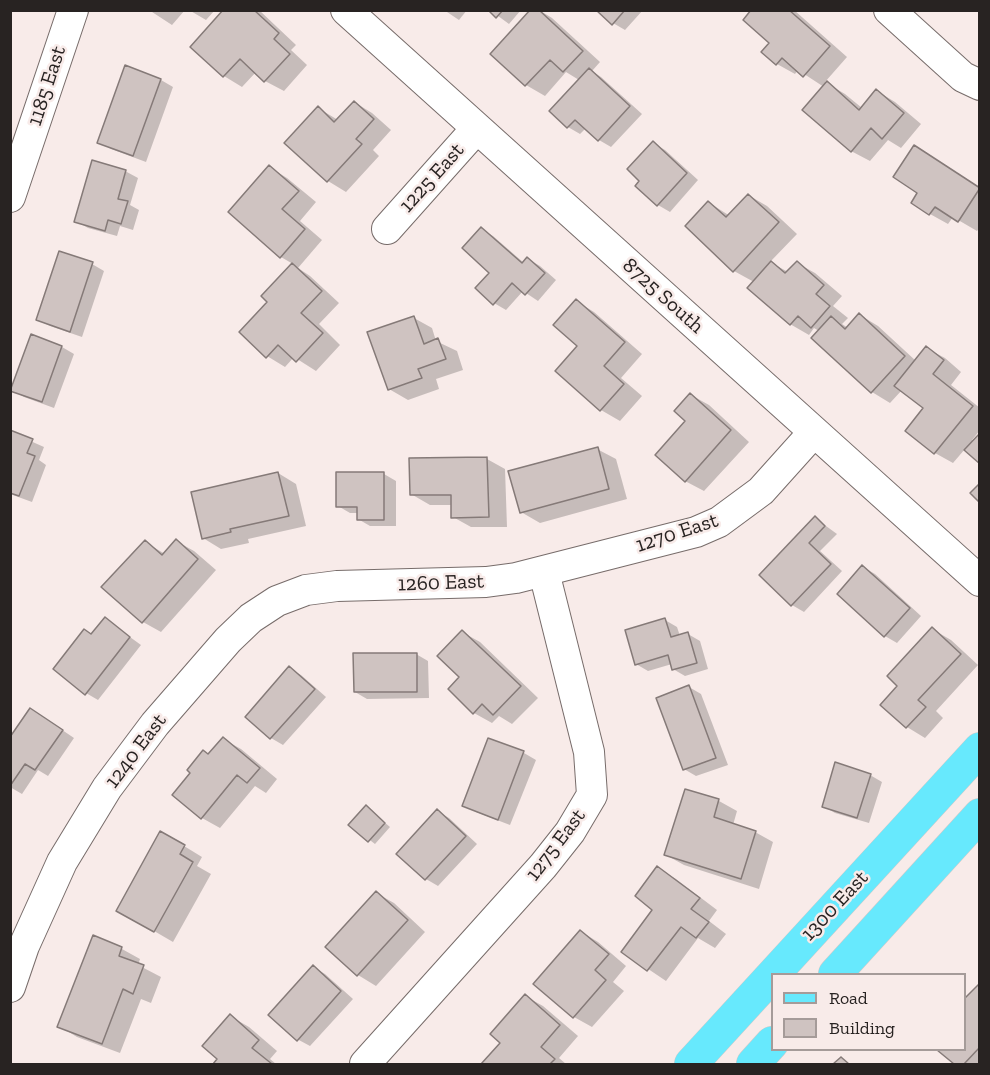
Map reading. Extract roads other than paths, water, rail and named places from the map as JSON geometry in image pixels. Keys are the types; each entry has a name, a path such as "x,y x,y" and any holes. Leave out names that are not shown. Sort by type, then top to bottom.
{"main road":[{"name":"1300 East","path":"775,973 980,748"},
{"path":"836,973 980,815"},
{"name":"1300 East","path":"691,1065 771,977"},
{"path":"753,1065 771,1044"}],"street":[{"name":"1185 East","path":"10,196 73,10"},
{"name":"8725 South","path":"346,10 980,581"},
{"path":"889,10 963,77 980,85"},
{"name":"1225 East","path":"387,228 477,128"},
{"name":"1270 East","path":"544,572 696,532 719,522 761,491 814,432"},
{"name":"1260 East","path":"337,586 486,582 544,572"},
{"name":"1275 East","path":"365,1065 543,866 570,832 592,795 589,752 544,572"},
{"name":"1240 East","path":"10,987 24,946 62,862 106,788 155,724 228,640 251,618 287,597 306,590 337,586"}]}
